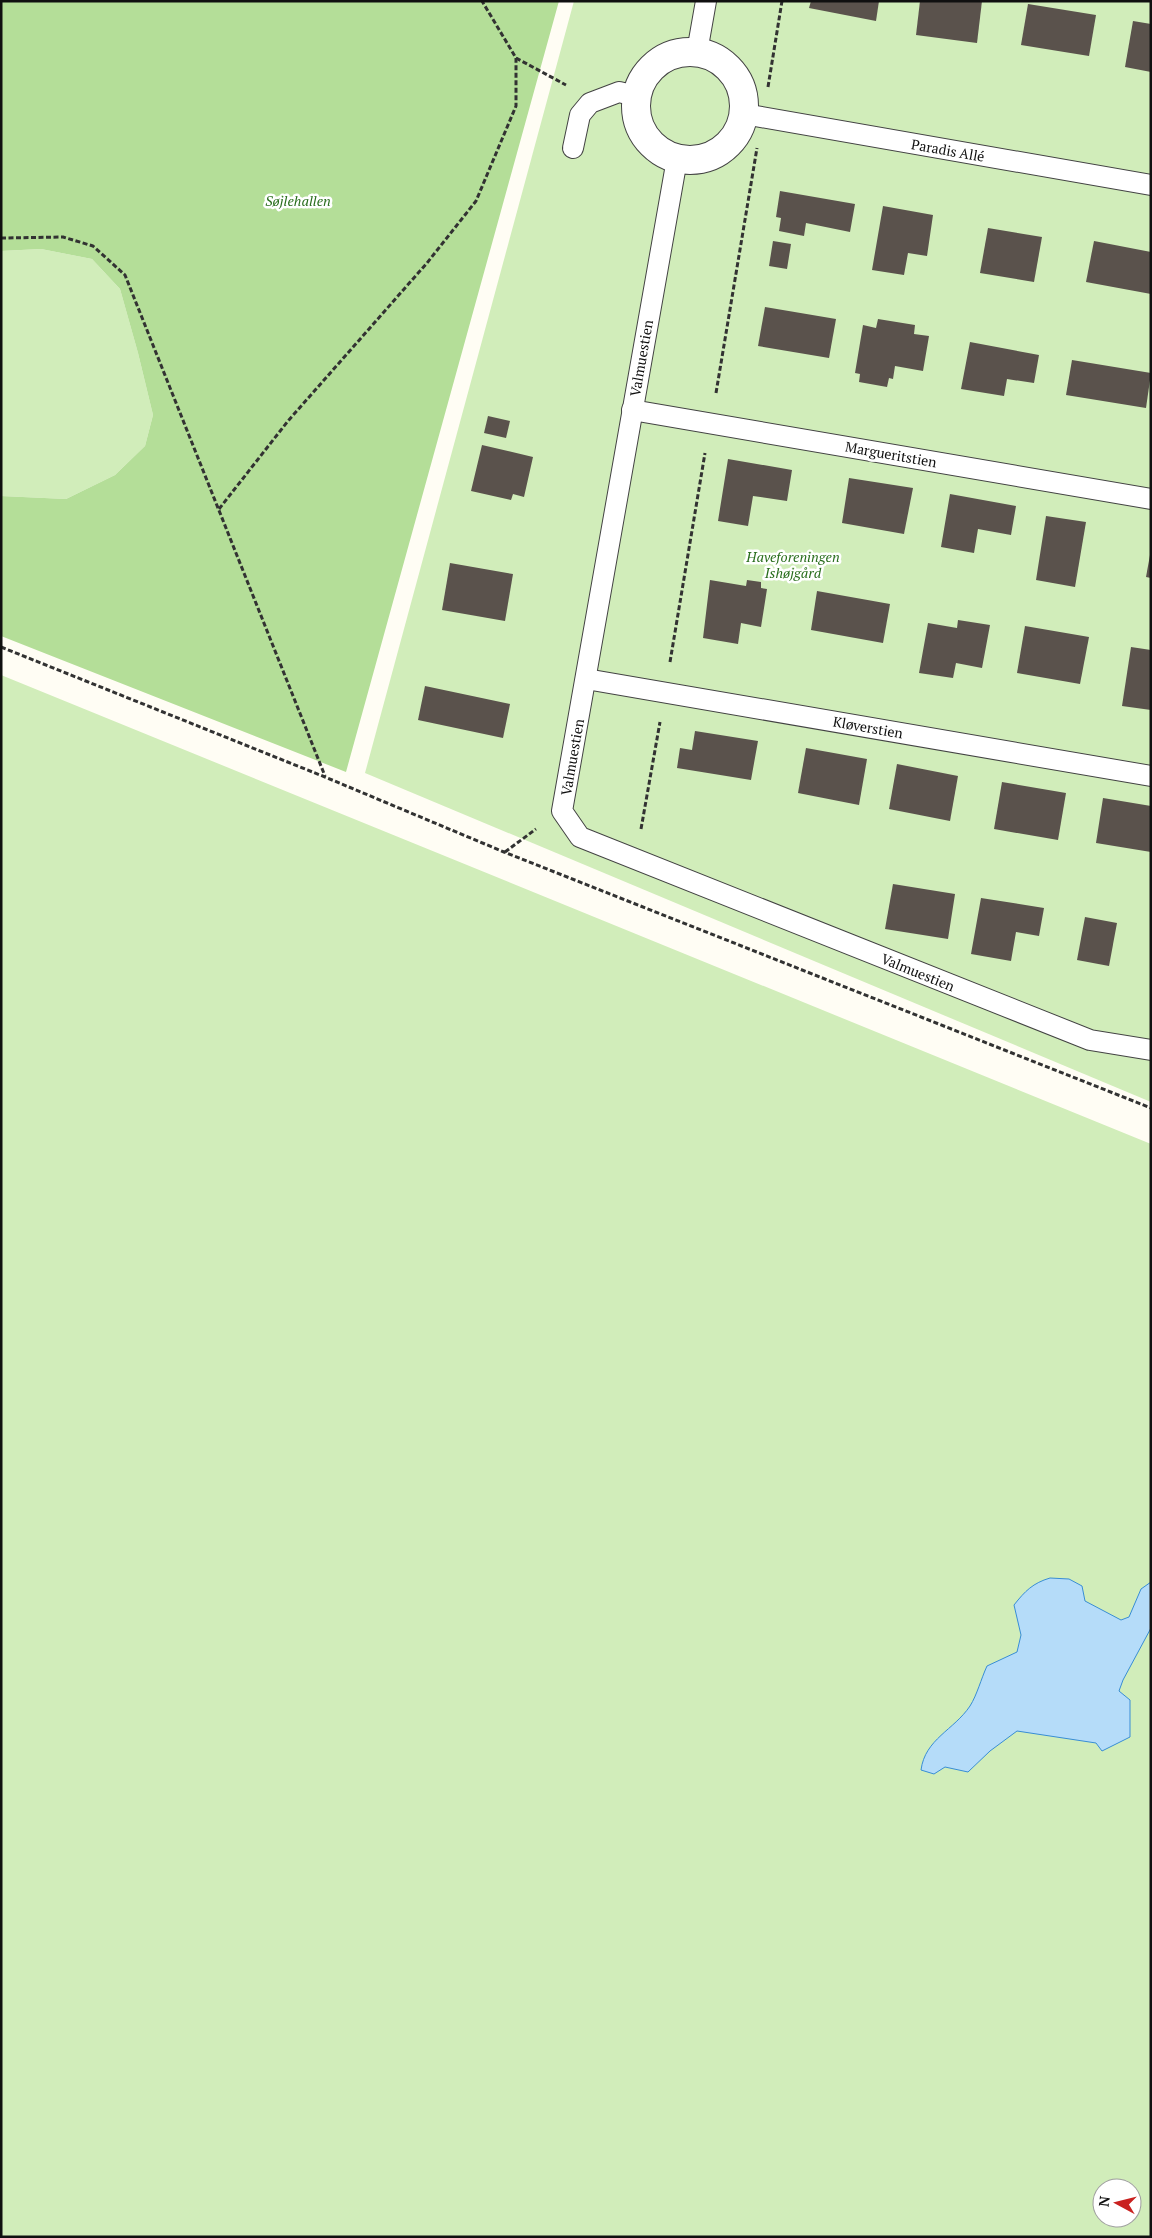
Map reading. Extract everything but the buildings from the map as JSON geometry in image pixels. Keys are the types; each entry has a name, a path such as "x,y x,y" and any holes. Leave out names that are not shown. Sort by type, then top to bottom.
{"street":[{"path":"698,52 718,59 734,73 743,93 744,114 736,135 720,152 700,160 677,159 658,151 644,136 636,116 636,96 644,76 658,62 677,53 698,52"}],"lane":[{"path":"698,52 706,1"},
{"path":"573,148 580,116 590,103 619,92 636,96"},
{"name":"Paradis Allé","path":"744,114 1151,185"},
{"name":"Valmuestien","path":"677,159 562,811 580,837 1090,1040 1151,1050"},
{"name":"Margueritstien","path":"632,410 1151,498"},
{"name":"Kløverstien","path":"586,678 1151,776"}],"path":[{"path":"482,1 516,58 566,86 590,103"},
{"path":"219,510 288,421 427,263 476,201 516,106 516,58"},
{"path":"1,238 63,237 70,239 93,246 125,275 325,777"},
{"path":"1,648 325,777 504,852 1151,1108"},
{"path":"504,852 532,833 541,824 562,811"}],"green space":[{"name":"Søjlehallen","path":"1,1 559,1 346,772 1,636 1,496 66,499 115,475 145,446 153,415 120,289 92,259 41,249 1,251"},
{"name":"Haveforeningen Ishøjgård","path":"574,1 1151,1 1151,1102 365,773"},
{"path":"41,249 92,259 120,289 153,415 145,446 115,475 66,499 1,496 1,251"},
{"path":"1,675 1151,1144 1151,2237 1,2237"}],"water":[{"path":"1050,1578 1069,1579 1082,1586 1085,1601 1121,1620 1129,1617 1141,1589 1151,1582 1151,1628 1119,1691 1130,1700 1130,1737 1102,1751 1096,1743 1017,1731 990,1751 968,1772 945,1767 934,1774 921,1770 928,1750 934,1742 970,1706 987,1666 1017,1652 1021,1635 1014,1605 1030,1588"}]}
